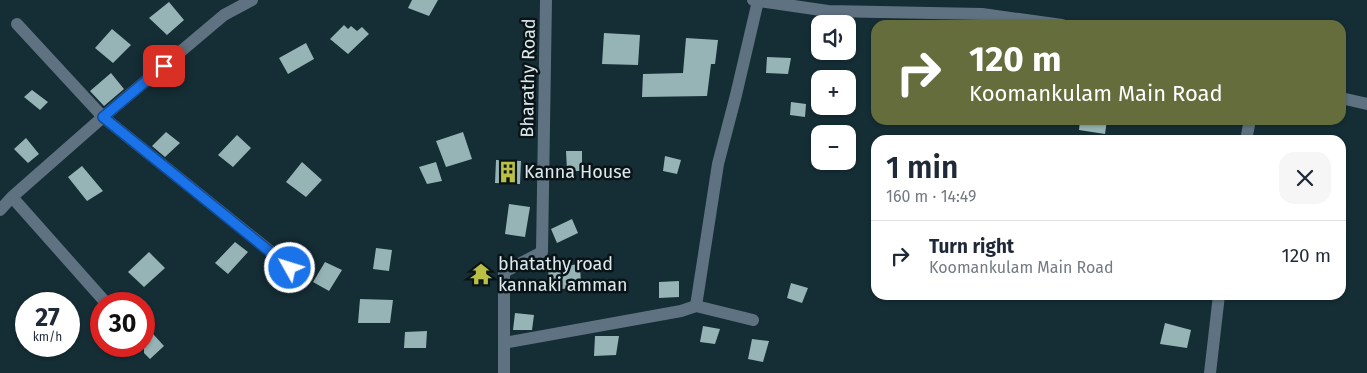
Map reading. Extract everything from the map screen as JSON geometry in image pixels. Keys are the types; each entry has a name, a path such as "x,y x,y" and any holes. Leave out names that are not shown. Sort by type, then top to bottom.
{"street":[{"path":"0,210 12,197 103,117 224,15 252,0"},
{"name":"Bharathy Road","path":"504,373 504,272 542,252 546,0"},
{"path":"696,306 718,164 736,95 755,0 828,11 982,14 1026,20"},
{"path":"16,24 103,117 290,268"},
{"path":"1346,99 1367,104"},
{"path":"12,197 96,292"},
{"path":"1210,373 1218,300"},
{"path":"504,343 681,311 696,306 753,320"}],"building":[{"path":"412,0 438,0 429,16 408,8"},
{"path":"169,2 184,20 167,35 149,18"},
{"path":"344,25 348,29 351,26 357,31 362,27 369,34 348,54 330,39"},
{"path":"112,29 131,45 113,63 95,48"},
{"path":"604,33 640,35 638,65 602,64"},
{"path":"686,38 718,40 715,64 711,64 707,96 642,97 643,74 683,73"},
{"path":"306,43 314,59 288,74 279,58"},
{"path":"767,57 791,58 788,74 766,73"},
{"path":"111,73 124,89 104,106 90,91"},
{"path":"32,90 48,102 40,110 24,97"},
{"path":"791,102 806,104 805,117 790,115"},
{"path":"1080,125 1106,125 1105,134 1079,130"},
{"path":"166,132 180,143 165,157 152,146"},
{"path":"463,132 472,159 446,167 436,141"},
{"path":"237,135 251,148 233,167 218,155"},
{"path":"26,138 39,154 28,163 14,149"},
{"path":"566,151 582,151 582,171 567,171"},
{"path":"665,156 681,160 677,174 663,171"},
{"name":"Kanna House","path":"496,160 521,161 520,184 495,183"},
{"path":"302,162 322,180 306,197 286,182"},
{"path":"436,162 442,181 427,184 419,167"},
{"path":"82,166 103,191 87,201 68,177"},
{"path":"509,204 530,207 525,237 505,234"},
{"path":"572,219 578,233 557,243 551,229"},
{"path":"235,242 248,252 228,274 215,263"},
{"path":"376,248 392,250 389,271 373,269"},
{"path":"149,252 165,268 144,287 128,272"},
{"path":"325,262 342,270 329,291 313,282"},
{"path":"580,264 581,286 550,291 548,268"},
{"path":"679,281 679,297 659,298 659,282"},
{"path":"791,283 808,288 802,303 787,298"},
{"path":"360,299 393,300 390,323 358,323"},
{"path":"515,313 534,315 532,330 513,330"},
{"path":"1165,323 1191,330 1187,348 1160,344"},
{"path":"703,326 720,329 715,344 700,342"},
{"path":"427,331 426,348 404,348 405,332"},
{"path":"155,336 164,346 155,354"},
{"path":"595,336 619,336 616,355 594,356"},
{"path":"752,339 769,341 763,362 748,359"}],"place":[{"name":"Kanna House","path":"508,172"},
{"name":"bhatathy road kannaki amman","path":"481,274"}],"route":[{"path":"164,66 103,117 290,268"}]}
